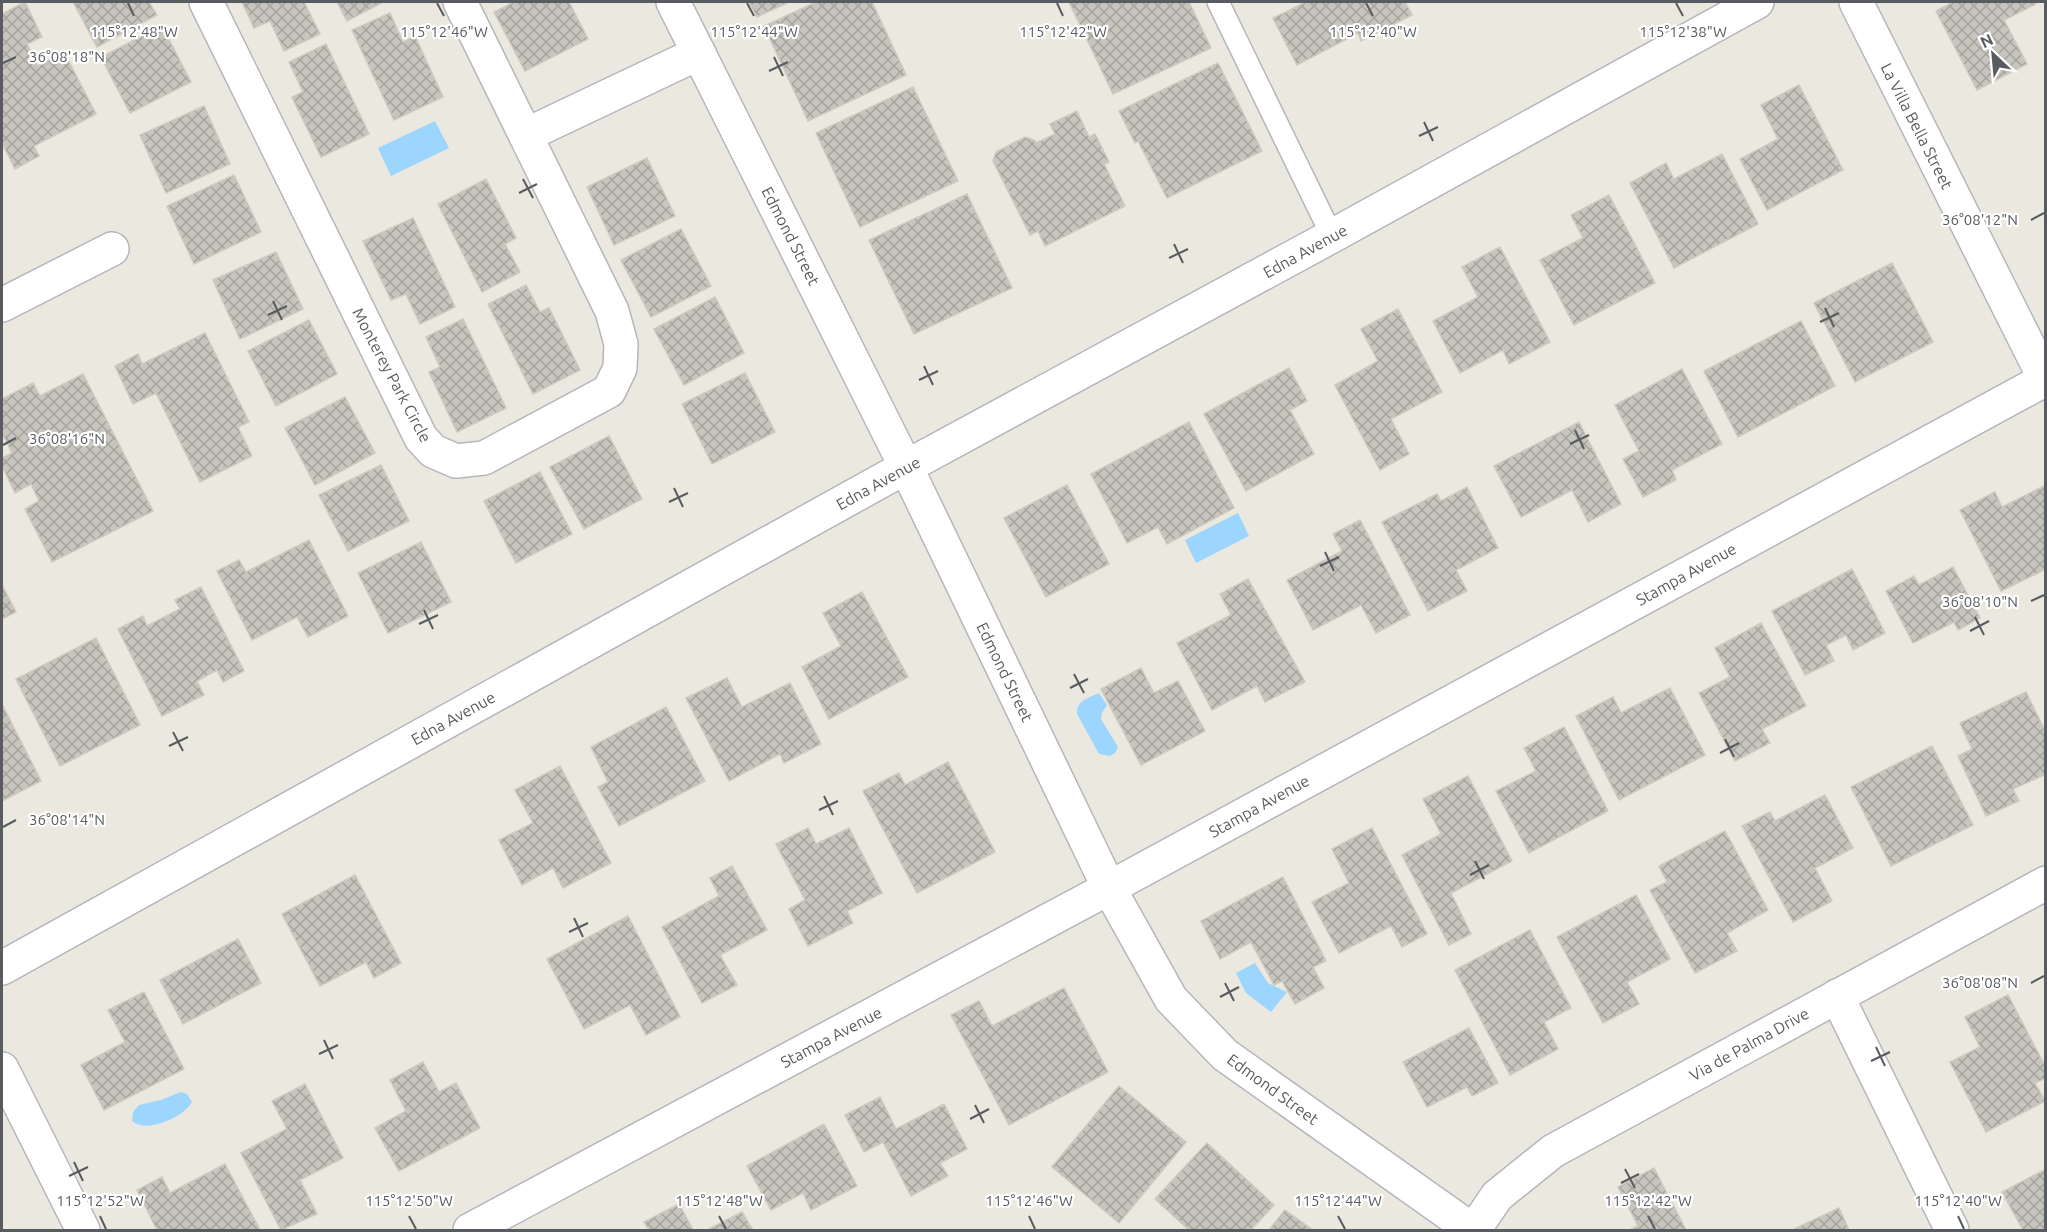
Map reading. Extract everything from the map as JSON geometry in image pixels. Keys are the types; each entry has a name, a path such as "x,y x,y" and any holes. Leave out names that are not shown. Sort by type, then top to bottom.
{"street":[{"name":"Monterey Park Circle","path":"206,2 421,438 433,452 456,461 484,458 609,391 620,368 621,344 612,311 460,2"},
{"name":"Edmond Street","path":"673,2 906,467 1109,888 1171,999 1225,1055 1473,1230"},
{"name":"Edna Avenue","path":"2,969 906,467 1757,2"},
{"name":"La Villa Bella Street","path":"1856,2 2045,379"},
{"path":"525,135 699,53"},
{"path":"2,305 112,249"},
{"name":"Stampa Avenue","path":"471,1230 1109,888 2045,379"},
{"name":"Via de Palma Drive","path":"1473,1230 1497,1196 1553,1150 2046,883"},
{"path":"1837,996 1952,1230"},
{"path":"2,1069 83,1230"}],"lane":[{"path":"1218,2 1332,236"}],"water":[{"path":"435,121 449,148 391,176 378,148"},
{"path":"1238,513 1249,536 1196,563 1185,540"},
{"path":"1099,693 1107,705 1101,719 1118,747 1110,756 1099,754 1077,714 1081,703"},
{"path":"1255,963 1268,983 1287,992 1271,1012 1246,993 1236,973"},
{"path":"181,1092 187,1094 192,1102 188,1108 173,1118 146,1126 132,1121 133,1112 139,1105"}],"building":[{"path":"25,2 42,37 27,44 38,66 64,52 96,114 34,146 39,156 15,169 2,143 2,14"},
{"path":"73,2 149,2 157,15 97,47"},
{"path":"242,2 304,2 320,34 284,51 270,21 254,28"},
{"path":"337,2 383,2 347,21"},
{"path":"514,2 569,2 588,39 525,71 494,12"},
{"path":"749,2 789,2 757,17"},
{"path":"816,2 872,2 906,75 808,121 764,26"},
{"path":"1069,2 1189,2 1211,48 1113,94"},
{"path":"1306,2 1405,2 1412,15 1361,41 1358,33 1297,65 1273,18"},
{"path":"1953,2 2035,2 2036,4 2004,20 2027,64 1977,90 1936,11"},
{"path":"390,13 403,42 415,36 443,97 394,120 352,30"},
{"path":"162,26 191,82 130,113 101,57"},
{"path":"326,44 369,134 321,157 292,97 303,92 289,62"},
{"path":"1218,63 1262,151 1167,198 1138,141 1135,143 1119,111"},
{"path":"1799,85 1843,170 1767,210 1740,159 1778,139 1761,105"},
{"path":"913,87 958,181 860,227 816,133"},
{"path":"204,106 230,164 166,193 140,135"},
{"path":"1077,111 1089,137 1095,134 1109,162 1104,164 1125,206 1045,246 1038,231 1030,235 993,161 996,152 1025,137 1036,143 1055,134 1050,124"},
{"path":"1722,154 1758,224 1674,268 1630,183 1666,163 1674,179"},
{"path":"647,158 675,216 614,245 587,187"},
{"path":"234,175 261,232 194,264 167,206"},
{"path":"486,179 516,238 505,244 520,272 482,292 438,204"},
{"path":"967,194 1012,288 914,334 869,240"},
{"path":"1609,195 1655,283 1574,325 1540,260 1583,238 1571,215"},
{"path":"413,218 455,307 420,324 406,294 391,300 363,241"},
{"path":"681,229 711,286 651,317 621,260"},
{"path":"1500,247 1550,342 1509,364 1503,350 1460,373 1433,321 1478,297 1462,267"},
{"path":"276,252 303,309 240,339 213,280"},
{"path":"1892,263 1933,342 1855,382 1814,303"},
{"path":"526,285 540,312 549,308 580,370 533,394 488,304"},
{"path":"715,297 744,353 684,385 654,329"},
{"path":"1398,309 1442,392 1391,419 1409,454 1380,470 1335,385 1378,361 1361,329"},
{"path":"463,319 506,408 457,432 429,372 440,367 426,337"},
{"path":"309,320 337,374 276,406 248,351"},
{"path":"1801,321 1835,386 1738,437 1704,371"},
{"path":"205,333 249,422 238,427 252,456 200,482 156,393 133,404 115,366 138,354 142,364"},
{"path":"1289,368 1307,401 1290,410 1314,454 1246,491 1204,414"},
{"path":"1682,369 1722,444 1672,470 1676,480 1643,497 1623,459 1639,451 1615,405"},
{"path":"745,373 775,432 712,464 682,404"},
{"path":"83,374 153,511 52,562 25,509 39,501 31,484 15,493 2,466 2,458 12,453 2,433 2,399 33,383 40,396"},
{"path":"345,397 375,453 315,485 285,428"},
{"path":"1189,422 1234,508 1167,544 1158,527 1127,543 1091,474"},
{"path":"1579,422 1621,504 1588,522 1572,490 1521,517 1494,466"},
{"path":"609,436 642,499 584,529 550,467"},
{"path":"381,465 409,521 348,551 319,495"},
{"path":"540,472 572,534 516,563 484,501"},
{"path":"1067,485 1109,564 1046,597 1004,518"},
{"path":"2046,485 2046,569 2001,591 1960,510 1995,492 2002,507"},
{"path":"1467,487 1498,548 1456,570 1467,591 1428,611 1382,522 1437,494 1441,501"},
{"path":"1360,520 1410,615 1376,633 1361,605 1313,630 1287,580 1342,551 1333,534"},
{"path":"309,540 348,616 308,637 297,617 252,640 217,571 239,560 246,572"},
{"path":"421,542 451,602 388,633 358,573"},
{"path":"1953,567 1980,618 1958,630 1954,622 1913,643 1886,591 1914,576 1919,585"},
{"path":"1852,569 1885,633 1853,650 1846,635 1826,645 1834,661 1805,675 1772,611"},
{"path":"1248,579 1305,682 1265,702 1257,686 1212,710 1177,643 1231,615 1220,594"},
{"path":"2,585 16,612 2,619"},
{"path":"201,587 244,671 223,682 217,670 197,681 204,695 162,716 118,629 143,616 147,626 180,609 175,600"},
{"path":"862,592 908,677 829,719 802,667 841,646 823,613"},
{"path":"1761,623 1806,706 1762,729 1770,743 1735,761 1699,693 1730,677 1715,648"},
{"path":"96,638 140,725 60,766 16,679"},
{"path":"1141,668 1154,693 1178,681 1205,731 1141,765 1101,689"},
{"path":"727,678 742,707 790,683 821,744 784,763 780,754 729,781 686,698"},
{"path":"1670,688 1705,755 1619,800 1576,716 1613,697 1621,713"},
{"path":"2026,692 2046,733 2046,774 2013,789 2019,801 1986,816 1958,756 1972,749 1960,723"},
{"path":"2,704 41,781 2,801"},
{"path":"666,707 705,781 619,826 598,787 608,782 591,747"},
{"path":"1564,727 1608,811 1529,853 1496,791 1536,771 1524,748"},
{"path":"1932,746 1973,825 1891,866 1851,787"},
{"path":"948,762 995,852 917,893 863,791 899,773 905,785"},
{"path":"560,766 611,863 563,888 553,868 522,885 499,840 533,823 515,790"},
{"path":"1468,776 1512,861 1451,893 1471,934 1449,945 1402,855 1441,834 1423,799"},
{"path":"1825,795 1853,848 1815,868 1832,901 1793,922 1742,826 1770,812 1775,821"},
{"path":"808,828 816,844 849,828 882,893 847,911 853,923 808,946 789,909 805,900 776,844"},
{"path":"1372,828 1427,934 1402,947 1391,926 1339,953 1312,902 1349,883 1332,849"},
{"path":"1725,831 1768,910 1727,933 1737,951 1695,973 1650,890 1667,882 1659,866"},
{"path":"732,866 767,930 720,955 737,985 702,1003 662,927 719,896 710,878"},
{"path":"355,875 401,963 374,978 366,962 320,986 282,914"},
{"path":"1283,877 1326,961 1313,967 1324,988 1295,1004 1282,981 1274,985 1251,942 1220,959 1201,921"},
{"path":"1636,895 1670,959 1627,982 1639,1004 1603,1023 1557,937"},
{"path":"628,916 680,1017 646,1035 630,1005 584,1029 547,959"},
{"path":"1530,930 1571,1008 1544,1022 1558,1049 1510,1075 1455,970"},
{"path":"238,939 261,983 183,1024 160,980"},
{"path":"1064,988 1108,1072 1009,1125 951,1015 979,1001 992,1026"},
{"path":"144,992 184,1069 104,1110 81,1065 125,1042 108,1010"},
{"path":"2008,995 2046,1068 2046,1078 2035,1083 2045,1101 1986,1132 1950,1062 1980,1047 1965,1017"},
{"path":"1469,1028 1498,1083 1472,1096 1467,1087 1427,1107 1403,1062"},
{"path":"423,1062 439,1092 456,1083 480,1128 399,1171 375,1128 406,1111 390,1080"},
{"path":"305,1084 343,1158 300,1180 317,1214 281,1230 241,1153 287,1129 272,1101"},
{"path":"1119,1086 1186,1142 1119,1223 1052,1167"},
{"path":"880,1097 896,1129 944,1104 967,1149 940,1163 948,1176 911,1196 883,1142 864,1152 845,1115"},
{"path":"824,1124 857,1186 811,1210 803,1193 771,1210 747,1166"},
{"path":"1207,1143 1274,1205 1251,1230 1189,1230 1155,1199"},
{"path":"225,1164 260,1230 157,1230 137,1190 162,1177 170,1193"},
{"path":"1654,1168 1686,1230 1629,1230 1638,1226 1618,1187"},
{"path":"2046,1169 2046,1230 2023,1230 2002,1192"},
{"path":"679,1204 693,1230 649,1230 644,1222"},
{"path":"1839,1208 1849,1230 1794,1229"},
{"path":"1285,1210 1313,1230 1269,1230"},
{"path":"742,1212 753,1230 707,1230"}]}
